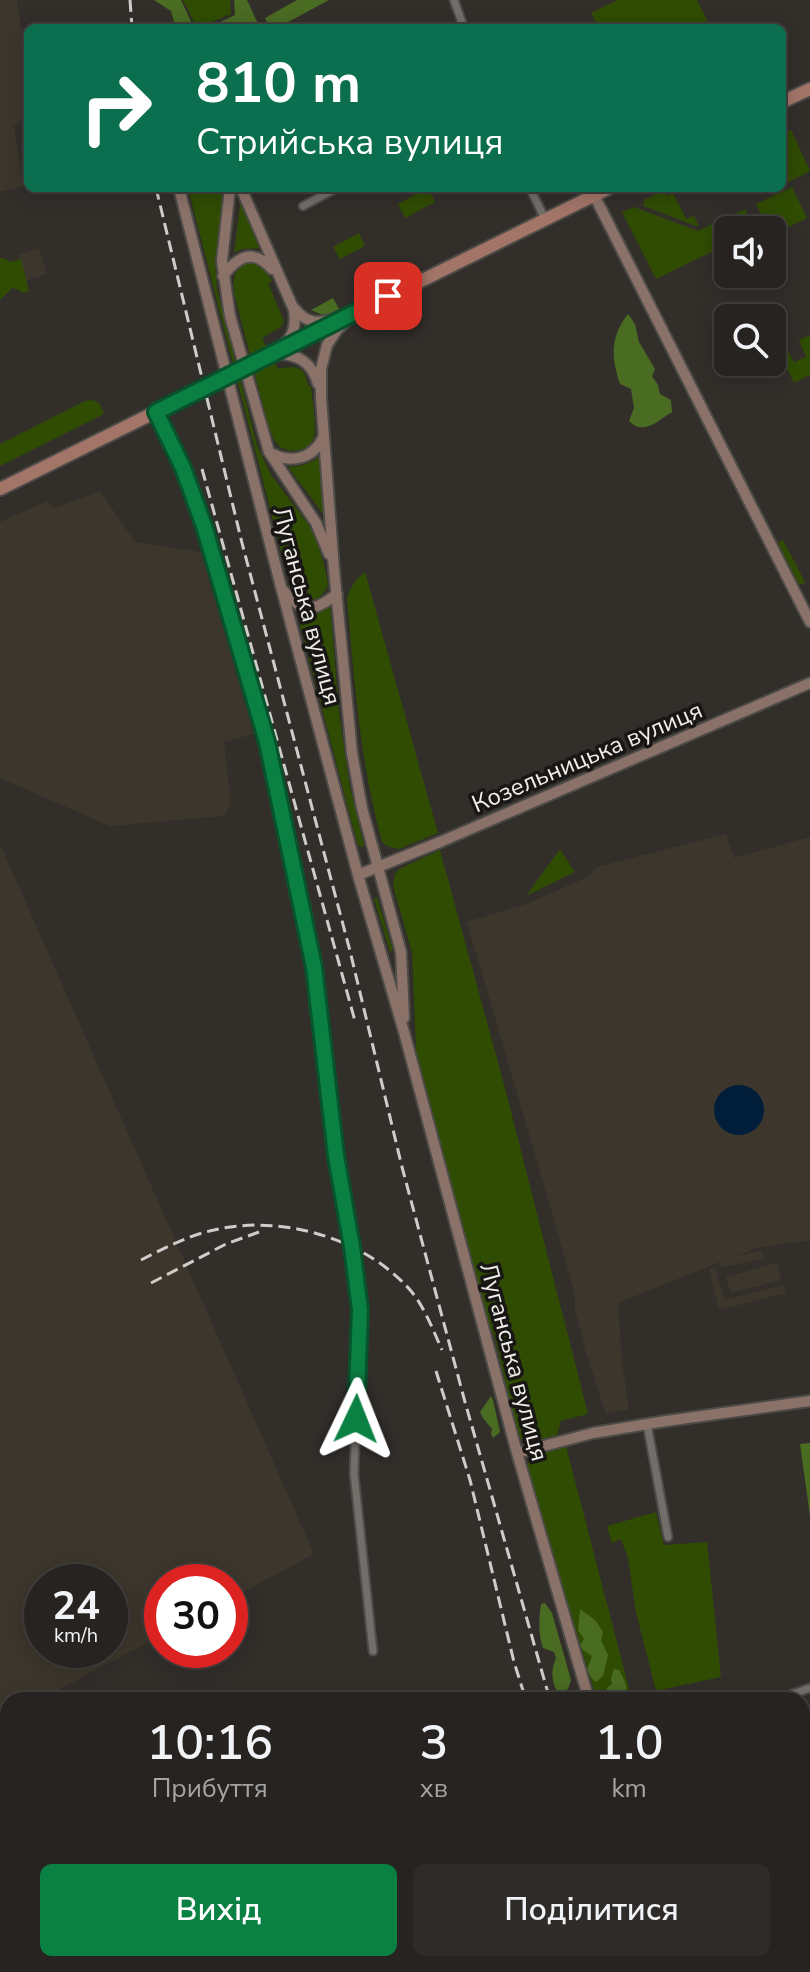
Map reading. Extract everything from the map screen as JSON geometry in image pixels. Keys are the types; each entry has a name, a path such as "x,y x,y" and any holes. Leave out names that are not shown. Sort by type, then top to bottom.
{"main road":[{"path":"786,100 810,89"},
{"name":"Луганська вулиця","path":"180,192 358,875 404,1032 517,1453 587,1692"},
{"name":"Луганська вулиця","path":"229,192 222,251 223,276 230,316 262,435 269,452 316,523 334,569"},
{"path":"243,192 293,307 293,332 289,340 271,355"},
{"path":"0,489 600,192"},
{"path":"594,195 810,622"},
{"path":"223,276 235,262 252,256 266,262 281,280"},
{"path":"293,307 314,323 327,322 360,310"},
{"name":"Луганська вулиця","path":"360,310 337,330 327,345 321,369 323,436 352,753 362,808 401,952 404,1032"},
{"name":"Луганська вулиця","path":"271,355 289,355 306,362 313,370 321,398"},
{"path":"269,452 286,459 299,458 312,453 323,436"},
{"path":"281,587 293,602 309,609 319,607 337,594"},
{"name":"Козельницька вулиця","path":"358,875 810,683"},
{"path":"517,1453 593,1433 810,1401"}],"street":[{"path":"454,0 463,24"},
{"path":"303,206 329,192"},
{"path":"532,192 545,219"},
{"path":"156,412 183,468 204,526 267,742 314,967 336,1156 360,1310 354,1473 373,1651"},
{"path":"647,1424 668,1537"}],"shaded area":[{"path":"0,0 17,0 24,46 24,118 14,126 23,187 0,191"},
{"path":"39,248 47,274 27,280 28,292 12,288 0,300 0,258 10,262 20,259 19,254"},
{"path":"100,491 135,542 201,552 254,734 224,742 231,804 224,816 110,826 0,778 0,522 48,501 53,509"},
{"path":"726,834 734,858 810,837 810,1240 756,1248 737,1256 762,1251 764,1259 721,1267 720,1262 618,1303 629,1409 606,1414 586,1352 575,1309 575,1295 555,1223 467,922 526,904 588,877 597,867"},
{"path":"0,844 314,1554 248,1589 248,1564 144,1564 144,1645 128,1653 128,1564 24,1564 24,1668 100,1668 54,1692 0,1692"},
{"path":"777,1263 781,1280 731,1293 726,1277"},
{"path":"715,1268 724,1300 784,1285 786,1293 719,1310 709,1269"}],"green space":[{"path":"154,0 181,0 192,24 175,24 171,11"},
{"path":"183,0 230,0 231,14 207,24 195,24"},
{"path":"234,0 247,0 258,24 216,24 235,15"},
{"path":"297,0 329,0 284,24 268,24 265,18"},
{"path":"617,0 697,0 709,24 597,24 591,13"},
{"path":"791,130 810,171 787,183 786,181 786,132"},
{"path":"792,187 807,218 786,228 786,216 762,216 756,204"},
{"path":"189,192 225,192 215,259 217,289 257,445 271,475 316,539 328,584 318,599 310,600 302,571 282,555"},
{"path":"420,192 430,192 435,202 405,218 398,204"},
{"path":"661,192 668,196 673,193 686,219 694,216 699,227 643,206 644,200"},
{"path":"241,198 262,248 242,249 234,253"},
{"path":"634,207 698,231 714,223 714,251 656,279 622,212"},
{"path":"745,209 748,216 732,216"},
{"path":"359,233 365,246 340,259 333,247"},
{"path":"0,258 10,262 21,259 29,291 23,293 12,288 0,300"},
{"path":"250,263 261,266 272,281 268,283 284,321 281,327 262,338 278,369 299,368 305,374 308,386 311,386 314,436 304,449 293,451 282,448 269,429 234,293 236,274 241,267"},
{"path":"333,298 339,309 325,316 311,310"},
{"path":"628,314 635,324 639,342 655,369 652,376 660,394 671,400 672,412 645,427 629,421 634,408 631,389 620,384 615,365 615,339"},
{"path":"810,335 810,375 794,383 786,366 786,347 794,362 806,357 799,340"},
{"path":"92,400 99,403 104,414 0,466 0,444"},
{"path":"322,455 327,519 288,467 306,464"},
{"path":"783,540 805,582 803,584 799,584 778,543"},
{"path":"365,572 438,833 399,849 382,842 368,782 359,721 347,598"},
{"path":"330,603 339,712 362,847 358,846 298,617 304,611"},
{"path":"560,849 575,872 526,896"},
{"path":"440,850 505,1088 588,1414 561,1421 557,1435 538,1440 519,1438 416,1050 412,952 393,886 399,869"},
{"path":"377,897 393,950 390,952 374,899"},
{"path":"491,1396 500,1432 493,1438 492,1429 480,1412"},
{"path":"810,1443 810,1516 800,1444"},
{"path":"566,1446 630,1692 595,1692 526,1466 538,1454"},
{"path":"656,1512 664,1545 707,1542 721,1677 656,1691 636,1612 628,1558 621,1539 612,1543 607,1526"},
{"path":"545,1603 552,1613 571,1680 568,1689 563,1692 557,1692 554,1683 554,1652 543,1648 541,1642 541,1604"},
{"path":"580,1609 596,1621 603,1632 601,1640 608,1655 603,1676 596,1682 587,1670 592,1656 580,1645 584,1639 578,1630"},
{"path":"614,1669 619,1670 627,1692 605,1692 612,1684"}],"water":[{"path":"739,1085 756,1093 764,1110 756,1127 739,1135 722,1127 714,1110 722,1093"}],"railway":[{"path":"130,0 132,24"},
{"path":"157,192 242,543 350,951 402,1167 548,1692"},
{"path":"202,469 355,1021"},
{"path":"141,1260 195,1235 240,1226 294,1228 320,1235 346,1244 392,1273 411,1291 442,1350"},
{"path":"151,1283 226,1244 259,1232"},
{"path":"436,1371 470,1480 523,1692"}],"route":[{"path":"356,1419 360,1310 336,1156 314,967 267,742 204,526 183,468 156,412 388,296"}]}
